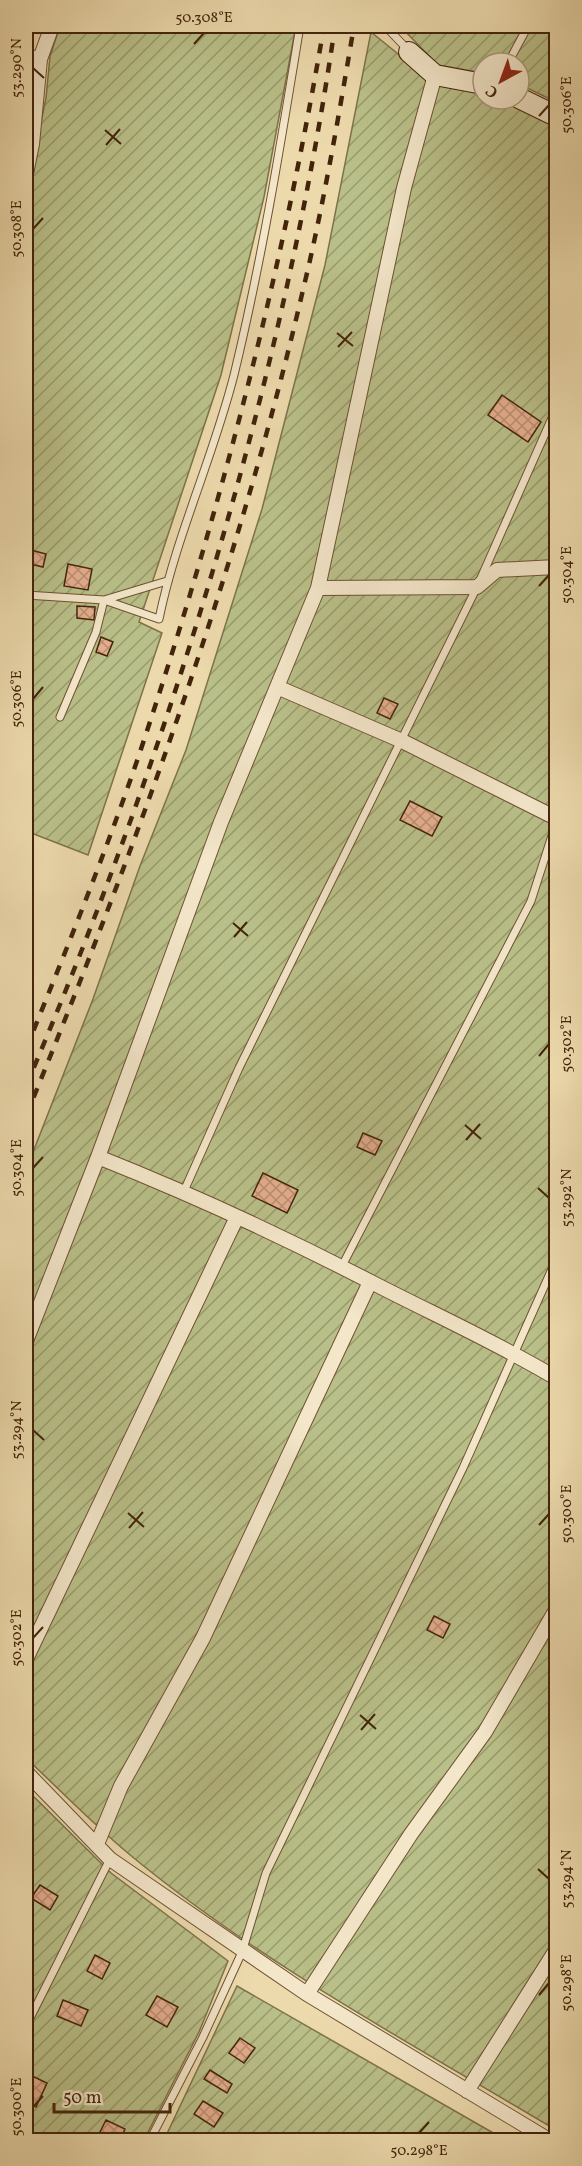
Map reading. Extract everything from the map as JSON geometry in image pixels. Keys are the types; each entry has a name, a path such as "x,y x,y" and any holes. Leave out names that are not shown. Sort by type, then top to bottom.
{"street":[{"path":"26,174 32,144 40,59 52,26"},
{"path":"409,52 435,75 471,82"},
{"path":"26,56 40,59"},
{"path":"26,1341 98,1157 221,822 318,588 404,189 435,75"},
{"path":"531,104 556,116"},
{"path":"318,588 477,587 497,570 556,567"},
{"path":"277,687 402,741 556,818"},
{"path":"98,1157 184,1191 342,1266 514,1353 556,1378"},
{"path":"26,1659 237,1217"},
{"path":"97,1844 121,1786 202,1638 370,1282"},
{"path":"307,1994 411,1834 485,1732 556,1610"},
{"path":"26,1772 110,1859 242,1952 307,1994 549,2140"},
{"path":"467,2091 556,1950"}],"lane":[{"path":"26,595 104,600 159,620 167,581 234,377 272,196 300,26"},
{"path":"391,26 390,31 409,52"},
{"path":"514,51 528,26"},
{"path":"184,1191 239,1068 477,587 556,409"},
{"path":"104,600 167,581"},
{"path":"60,717 96,632 104,600"},
{"path":"342,1266 531,901 556,823"},
{"path":"150,2140 203,2037 242,1952 266,1874 463,1468 556,1260"},
{"path":"26,2026 110,1859"},
{"path":"520,2140 531,2130"}],"green space":[{"path":"60,26 296,26 264,197 221,375 139,622 162,633 88,855 26,831 26,194 46,98 50,56"},
{"path":"400,26 556,26 556,102 531,90 531,51 471,51 471,71 438,65"},
{"path":"371,32 429,79 471,91 471,111 530,111 556,124 556,2130 337,2000 230,1931 129,1854 26,1758 26,1170 186,750 262,509 325,265"},
{"path":"26,1789 111,1873 228,1961 199,2032 144,2140 26,2140"},
{"path":"237,1986 502,2138 500,2140 164,2140"}],"building":[{"path":"502,395 541,422 528,442 488,415"},
{"path":"27,549 46,554 43,567 26,563"},
{"path":"68,564 92,569 88,590 64,586"},
{"path":"77,606 95,607 94,620 77,618"},
{"path":"101,637 113,642 107,656 96,652"},
{"path":"384,698 398,704 390,719 377,713"},
{"path":"410,801 442,817 432,836 400,820"},
{"path":"363,1133 382,1141 375,1155 357,1147"},
{"path":"263,1173 298,1190 287,1213 252,1196"},
{"path":"434,1616 450,1624 443,1638 427,1630"},
{"path":"40,1885 58,1896 50,1910 31,1898"},
{"path":"95,1955 110,1963 102,1979 87,1971"},
{"path":"26,1968 32,1971 26,1985"},
{"path":"157,1996 178,2007 167,2027 146,2015"},
{"path":"63,2000 88,2010 81,2026 57,2016"},
{"path":"240,2038 255,2048 244,2063 229,2053"},
{"path":"210,2070 232,2084 227,2093 204,2079"},
{"path":"26,2073 47,2083 36,2107 26,2102"},
{"path":"203,2101 223,2113 214,2127 194,2114"},
{"path":"106,2120 125,2129 120,2140 109,2140 98,2136"}],"railway":[{"path":"26,1049 125,795 195,578 268,304 324,26"},
{"path":"26,1086 78,960 127,831 214,566 252,431 285,296 313,161 335,26"},
{"path":"26,1116 145,811 215,605 247,501 277,396 311,257 354,26"}]}
